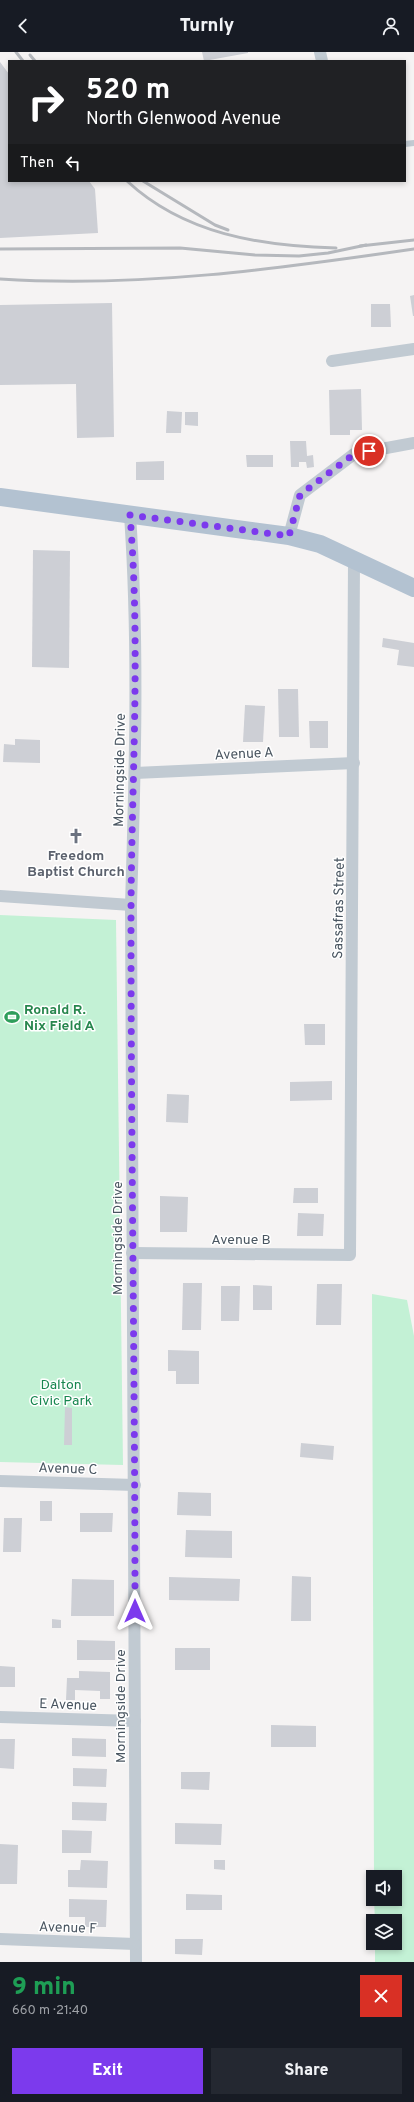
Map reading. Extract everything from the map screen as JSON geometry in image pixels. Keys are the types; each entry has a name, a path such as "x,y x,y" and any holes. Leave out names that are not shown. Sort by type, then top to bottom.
{"main road":[{"path":"0,497 289,536 320,544 354,562 414,588"}],"street":[{"path":"332,361 414,349"},
{"path":"289,536 300,495 354,454 414,443"},
{"name":"Morningside Drive","path":"130,515 135,584 135,773 131,905 132,1253 135,1485 136,1962"},
{"name":"Sassafras Street","path":"350,1255 354,562"},
{"name":"Avenue A","path":"135,773 354,764"},
{"path":"0,896 131,905"},
{"name":"Avenue B","path":"132,1253 350,1255"},
{"name":"Avenue C","path":"0,1481 135,1485"},
{"name":"E Avenue","path":"0,1717 135,1721"},
{"name":"Avenue F","path":"0,1939 135,1944"}],"green space":[{"name":"Dalton Civic Park","path":"0,915 116,920 123,1465 0,1462"},
{"path":"372,1294 407,1300 414,1336 414,1962 375,1962 375,1950 402,1950 402,1914 375,1914 374,1906 402,1906 402,1870 374,1870"}],"building":[{"path":"202,52 248,52 210,60 204,60"},
{"path":"0,62 8,73 8,182 90,182 95,189 98,233 0,238"},
{"path":"414,295 414,316 413,316 410,296"},
{"path":"112,303 114,437 77,438 76,384 0,385 0,305"},
{"path":"371,304 390,304 391,327 371,327"},
{"path":"361,389 362,430 350,430 350,435 330,435 329,390"},
{"path":"167,411 182,412 181,433 166,433"},
{"path":"185,412 198,412 198,426 185,425"},
{"path":"290,441 306,441 307,456 313,455 314,467 307,468 306,462 299,462 299,467 291,467"},
{"path":"246,455 273,455 273,467 247,467"},
{"path":"164,461 164,480 136,480 136,462"},
{"path":"33,550 70,551 69,668 32,667"},
{"path":"383,638 414,643 414,667 397,665 399,650 382,647"},
{"path":"278,689 298,689 299,737 279,737"},
{"path":"245,705 265,706 263,742 243,742"},
{"path":"309,721 328,721 328,748 310,748"},
{"path":"15,739 40,740 40,763 3,762 4,744 15,745"},
{"path":"304,1024 325,1024 325,1045 305,1045"},
{"path":"332,1081 332,1100 290,1101 290,1082"},
{"path":"167,1094 189,1095 188,1123 166,1122"},
{"path":"294,1188 318,1188 318,1203 293,1203"},
{"path":"160,1196 188,1197 187,1232 160,1232"},
{"path":"298,1213 324,1214 323,1236 297,1236"},
{"path":"183,1283 202,1283 201,1330 182,1330"},
{"path":"317,1284 342,1284 341,1325 316,1325"},
{"path":"253,1285 272,1286 272,1310 253,1310"},
{"path":"221,1286 240,1286 239,1321 221,1321"},
{"path":"168,1350 199,1351 199,1384 176,1384 176,1371 168,1371"},
{"path":"65,1407 72,1408 72,1445 64,1445"},
{"path":"301,1443 334,1446 333,1460 300,1457"},
{"path":"178,1492 211,1493 211,1516 177,1515"},
{"path":"40,1501 52,1501 52,1521 40,1521"},
{"path":"80,1513 113,1513 112,1532 80,1532"},
{"path":"4,1518 22,1518 21,1552 3,1552"},
{"path":"186,1530 232,1531 232,1558 185,1557"},
{"path":"292,1576 311,1577 311,1621 291,1621"},
{"path":"169,1577 240,1579 239,1601 169,1600"},
{"path":"72,1579 114,1580 114,1616 71,1616"},
{"path":"52,1619 61,1620 61,1628 52,1628"},
{"path":"77,1640 115,1641 115,1660 77,1660"},
{"path":"175,1648 210,1648 210,1670 175,1670"},
{"path":"0,1666 15,1667 15,1687 0,1687"},
{"path":"79,1671 110,1672 110,1699 100,1699 100,1691 75,1690 75,1700 66,1700 67,1678 79,1678"},
{"path":"271,1725 316,1726 316,1747 271,1747"},
{"path":"72,1738 106,1739 106,1757 72,1756"},
{"path":"0,1739 15,1739 14,1769 0,1768"},
{"path":"73,1768 107,1769 106,1787 73,1786"},
{"path":"181,1772 210,1772 209,1790 181,1789"},
{"path":"72,1802 107,1803 106,1821 72,1820"},
{"path":"175,1823 222,1824 221,1845 175,1844"},
{"path":"62,1830 92,1831 91,1853 62,1853"},
{"path":"0,1844 18,1845 17,1884 0,1884"},
{"path":"81,1860 108,1861 107,1888 68,1887 68,1870 80,1870"},
{"path":"214,1860 225,1860 225,1870 214,1869"},
{"path":"186,1894 222,1895 222,1910 186,1910"},
{"path":"69,1899 107,1900 106,1927 85,1927 85,1917 69,1917"},
{"path":"175,1939 203,1939 202,1955 175,1954"}],"railway":[{"path":"16,52 22,60"},
{"path":"30,55 34,60"},
{"path":"128,182 149,199 173,214 224,234 279,244 336,248"},
{"path":"145,182 215,225 228,230"},
{"path":"360,246 414,240"},
{"path":"0,249 180,248 255,255 299,256 328,253 366,245"},
{"path":"0,279 52,281 156,279 259,270 414,249"}],"place":[{"name":"Freedom Baptist Church","path":"76,836"},
{"name":"Ronald R. Nix Field A","path":"12,1017"}],"route":[{"path":"135,1611 131,905 135,773 135,584 130,515 289,536 300,495 354,454 369,451"}]}
